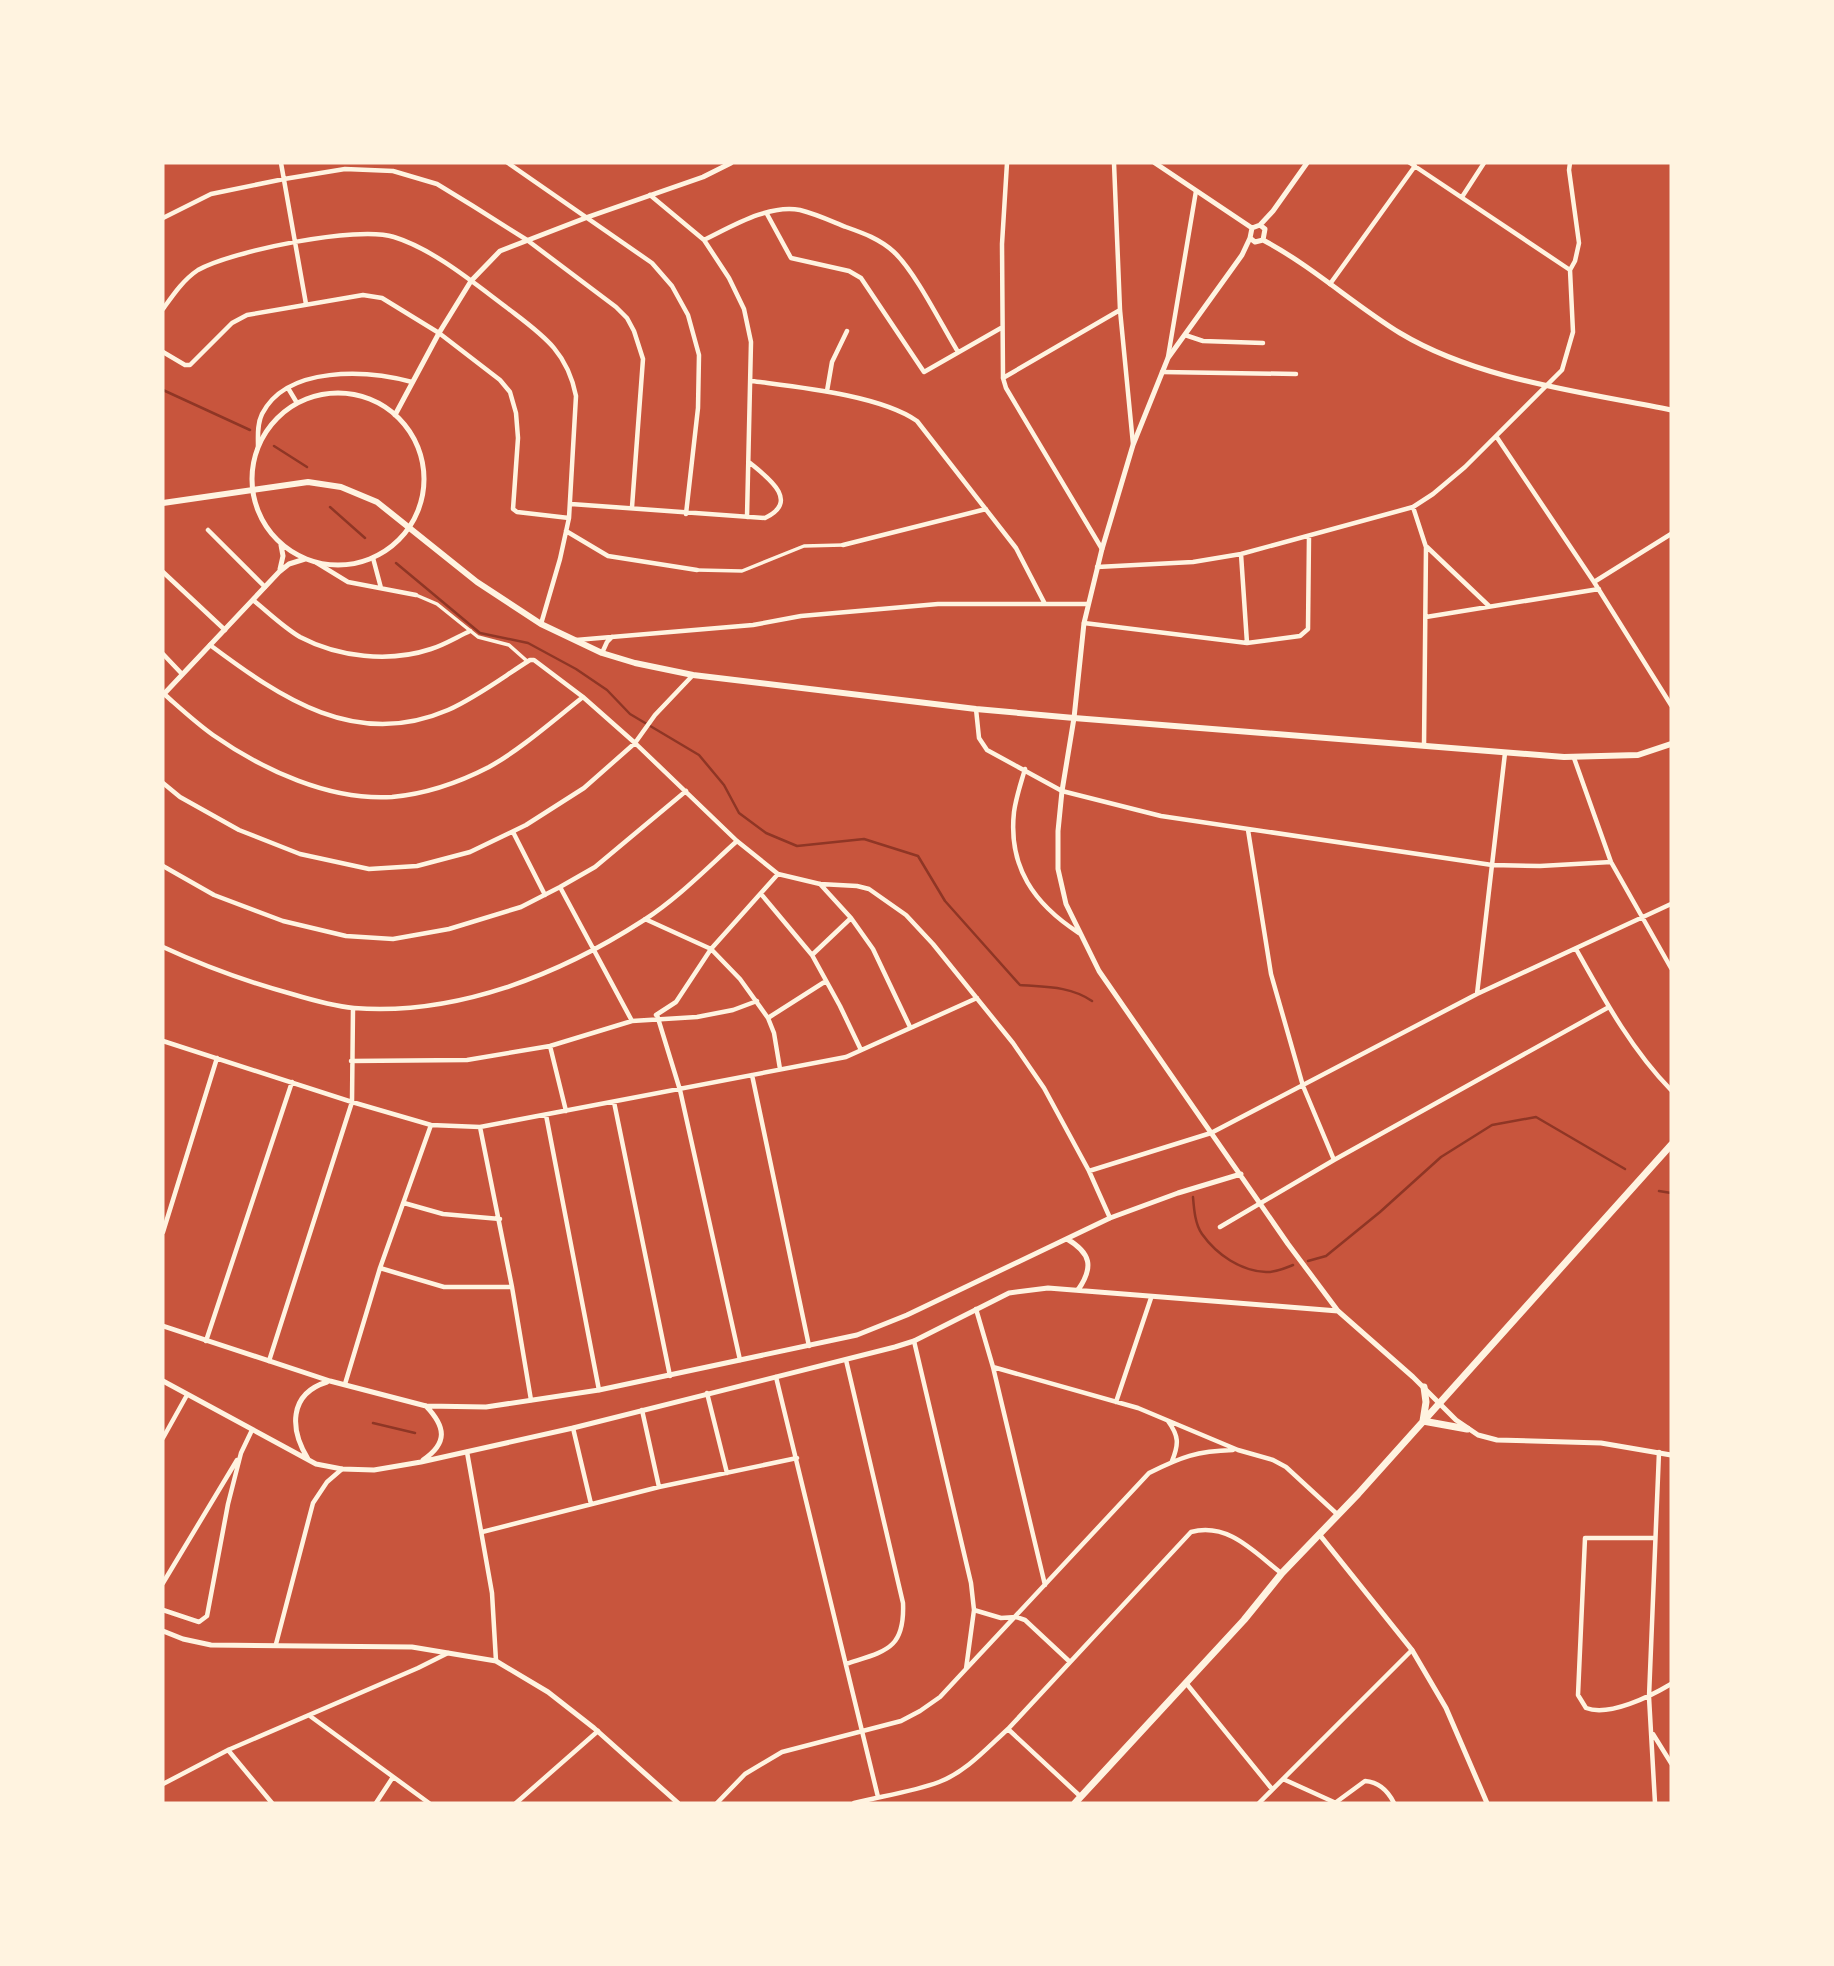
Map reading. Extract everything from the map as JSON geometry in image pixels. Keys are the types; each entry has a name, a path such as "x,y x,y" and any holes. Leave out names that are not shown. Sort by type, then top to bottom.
{"main road":[{"path":"163,503 309,482 341,486 377,502 477,582 541,624 603,653 635,663 693,675 976,709 1574,758 1638,755 1671,744"},
{"path":"1078,1800 1244,1620 1282,1573 1358,1494 1671,1145"},
{"path":"1423,1421 1426,1402 1424,1387"},
{"path":"1423,1421 1467,1429"}],"street":[{"path":"281,163 306,303"},
{"path":"508,163 652,263 672,286 688,315 699,355 698,408 686,514"},
{"path":"396,415 411,382 471,281 500,251 703,177 731,163"},
{"path":"1007,163 1002,244 1003,378 1006,388 1102,549"},
{"path":"1114,163 1120,310 1133,444"},
{"path":"1155,163 1236,218 1252,234 1264,233"},
{"path":"1264,233 1273,211 1307,163"},
{"path":"1462,197 1484,163"},
{"path":"1097,568 1193,562 1241,554 1309,536 1413,507 1465,467 1562,370 1567,356 1573,332 1570,270 1579,243 1570,163"},
{"path":"1330,284 1413,164 1570,270"},
{"path":"163,218 211,194 345,169 393,171 437,184 527,240 627,318 643,359 632,507"},
{"path":"1196,191 1168,358 1133,444 1102,549 1084,623 1058,831 1058,869 1066,904 1099,971 1338,1311 1467,1429 1497,1440 1601,1443 1671,1455"},
{"path":"650,195 704,240 729,278 744,309 751,342 752,381 747,517"},
{"path":"704,240 740,222 788,209 800,210 878,240 895,253 910,273 958,352"},
{"path":"767,214 792,258 849,271 861,278 922,371 926,372 1001,328"},
{"path":"163,309 181,284 213,262 258,249 366,233 381,234 415,246 471,281 557,348 572,377 576,396 571,504 541,624"},
{"path":"1252,234 1264,233"},
{"path":"1264,233 1277,247 1401,333 1435,351 1476,367 1547,385 1671,410"},
{"path":"1168,358 1241,255 1252,234"},
{"path":"163,352 185,365 190,365 232,323 247,315 306,303 372,295 382,298 439,333 500,380 510,392 516,413 518,438 513,509 517,512 569,518"},
{"path":"1003,378 1120,310"},
{"path":"827,391 832,362 847,331"},
{"path":"1185,335 1203,341 1263,343"},
{"path":"1163,372 1296,374"},
{"path":"258,446 274,422 297,403 317,395 359,395 378,402 396,415 414,439 424,468 422,498 410,527 394,546 373,558 357,564 337,566 317,563 281,544 266,527 252,490 251,475 258,446 260,416 288,388 311,378 370,374 411,382"},
{"path":"752,381 827,391 900,411 917,421 1016,548 1045,604"},
{"path":"288,388 297,403"},
{"path":"1496,436 1594,582 1671,705"},
{"path":"571,504 632,507 686,514 768,517 778,507 780,497 776,485 750,462"},
{"path":"1413,507 1426,547 1424,747"},
{"path":"566,531 608,556 621,560 697,570 742,571 804,546 842,544 986,509"},
{"path":"208,530 265,587"},
{"path":"1594,582 1671,534"},
{"path":"1084,623 1247,643 1306,634 1309,536"},
{"path":"279,572 283,564 281,544"},
{"path":"1426,547 1489,606"},
{"path":"1241,554 1247,643"},
{"path":"373,558 381,588"},
{"path":"305,559 289,564 279,572 163,695 213,735 262,765 297,780 363,796 393,797 444,787 490,766 583,697"},
{"path":"317,563 348,582 416,594 437,604 478,637 509,645 528,660"},
{"path":"163,572 225,630"},
{"path":"1426,617 1598,589"},
{"path":"253,600 299,636 331,650 364,656 394,657 416,653 470,631"},
{"path":"573,640 753,625 801,616 938,604 1088,604"},
{"path":"603,653 607,642 613,636"},
{"path":"210,645 263,684 307,709 364,724 418,720 446,710 471,698 528,660 534,660 583,697 737,841 778,874 820,884 857,886 883,897 906,915 1013,1043 1044,1088 1089,1171 1110,1219"},
{"path":"163,654 183,674"},
{"path":"163,783 180,797 239,830 300,855 369,869 417,866 470,852 513,832 584,788 635,743 655,715 693,675"},
{"path":"976,709 979,738 987,750 1062,791 1161,816 1492,865 1540,866 1611,862"},
{"path":"1477,994 1505,753"},
{"path":"1574,758 1611,862 1671,968"},
{"path":"1025,769 1014,809 1014,852 1039,902 1057,919 1079,933"},
{"path":"163,866 214,895 283,921 346,936 393,939 449,929 521,907 545,895 595,867 685,791"},
{"path":"1248,830 1271,974 1303,1086 1334,1160"},
{"path":"513,832 545,895"},
{"path":"163,947 251,983 352,1008 386,1009 452,1003 528,979 592,949 645,919 737,841"},
{"path":"657,1017 676,1002 711,949 778,874"},
{"path":"820,884 873,949 910,1027"},
{"path":"560,887 632,1021"},
{"path":"761,894 812,955 861,1050"},
{"path":"1089,1171 1211,1133 1477,994 1671,904"},
{"path":"812,955 850,918"},
{"path":"645,919 711,949 740,979 768,1018 774,1033 780,1069"},
{"path":"1575,949 1642,1057 1671,1090"},
{"path":"768,1018 826,981"},
{"path":"163,1041 432,1125 480,1127 846,1057 976,999"},
{"path":"351,1061 467,1060 550,1046 632,1021 657,1017 697,1017 757,1002"},
{"path":"1220,1227 1334,1160 1609,1007"},
{"path":"269,1361 352,1102 352,1008"},
{"path":"657,1017 680,1090 741,1361"},
{"path":"550,1046 566,1111"},
{"path":"163,1232 217,1058"},
{"path":"752,1075 808,1346"},
{"path":"206,1340 292,1083"},
{"path":"614,1102 670,1376"},
{"path":"546,1115 599,1390"},
{"path":"345,1384 380,1268 432,1125"},
{"path":"480,1127 500,1219 531,1400"},
{"path":"163,1326 330,1381 426,1406 486,1407 599,1390 857,1335 907,1315 1110,1219 1241,1174"},
{"path":"404,1203 443,1214 500,1219"},
{"path":"1080,1247 1083,1232"},
{"path":"1068,1239 1080,1247 1088,1266 1087,1275 1078,1290"},
{"path":"380,1268 444,1287 512,1287"},
{"path":"163,1381 308,1460 342,1469 374,1470 467,1452 846,1360 914,1341 1010,1293 1048,1288 1338,1311"},
{"path":"1116,1402 1151,1298"},
{"path":"976,1309 993,1367 1045,1586"},
{"path":"914,1341 971,1583 974,1610 966,1669"},
{"path":"846,1360 903,1602 904,1618 894,1645 885,1651 846,1664"},
{"path":"993,1367 1116,1402 1238,1450 1273,1460 1286,1467 1337,1514"},
{"path":"776,1377 878,1797"},
{"path":"308,1460 294,1427 299,1406 314,1387 330,1381"},
{"path":"708,1393 727,1473"},
{"path":"163,1438 187,1395"},
{"path":"421,1462 436,1451 441,1438 438,1420 426,1406"},
{"path":"642,1410 659,1487"},
{"path":"1167,1420 1176,1432 1178,1440 1172,1462"},
{"path":"573,1427 591,1504"},
{"path":"163,1583 252,1430"},
{"path":"717,1803 745,1774 782,1752 901,1721 920,1711 940,1697 1149,1473 1203,1451 1238,1450"},
{"path":"467,1452 492,1593 496,1661"},
{"path":"1655,1803 1649,1697 1659,1452"},
{"path":"163,1610 199,1622 207,1616 228,1504 241,1453"},
{"path":"482,1532 659,1487 797,1458"},
{"path":"276,1644 313,1503 327,1482 342,1469"},
{"path":"854,1803 940,1782 961,1770 1008,1729 1191,1532 1204,1529 1227,1533 1282,1573"},
{"path":"1319,1534 1412,1650 1446,1708 1488,1803"},
{"path":"1654,1538 1585,1538 1578,1695 1586,1708 1601,1711 1649,1697 1671,1684"},
{"path":"974,1610 1001,1618 1016,1617 1032,1625 1070,1662"},
{"path":"163,1631 211,1645 412,1647 496,1661 548,1692 598,1731 678,1803"},
{"path":"1259,1803 1412,1650"},
{"path":"163,1784 228,1750 418,1668 448,1652"},
{"path":"1185,1683 1272,1789"},
{"path":"310,1716 429,1803"},
{"path":"1008,1729 1078,1800"},
{"path":"516,1803 598,1731"},
{"path":"1651,1732 1671,1763"},
{"path":"228,1750 272,1803"},
{"path":"376,1803 393,1777"},
{"path":"1283,1779 1336,1803 1365,1781 1372,1782 1385,1789 1394,1803"}],"waterway":[{"path":"163,390 250,430"},
{"path":"274,446 307,467"},
{"path":"330,507 365,538"},
{"path":"396,563 480,633 528,643 576,669 607,690 630,714 699,755 724,785 739,813 766,833 797,846 864,839 918,856 945,901 1020,985 1066,990 1092,1001"},
{"path":"1308,1261 1326,1256 1441,1157 1492,1125 1536,1117 1625,1169"},
{"path":"1659,1191 1671,1193"},
{"path":"1193,1197 1200,1230 1208,1242 1230,1260 1248,1269 1266,1272 1293,1265"},
{"path":"373,1423 415,1433"}]}
